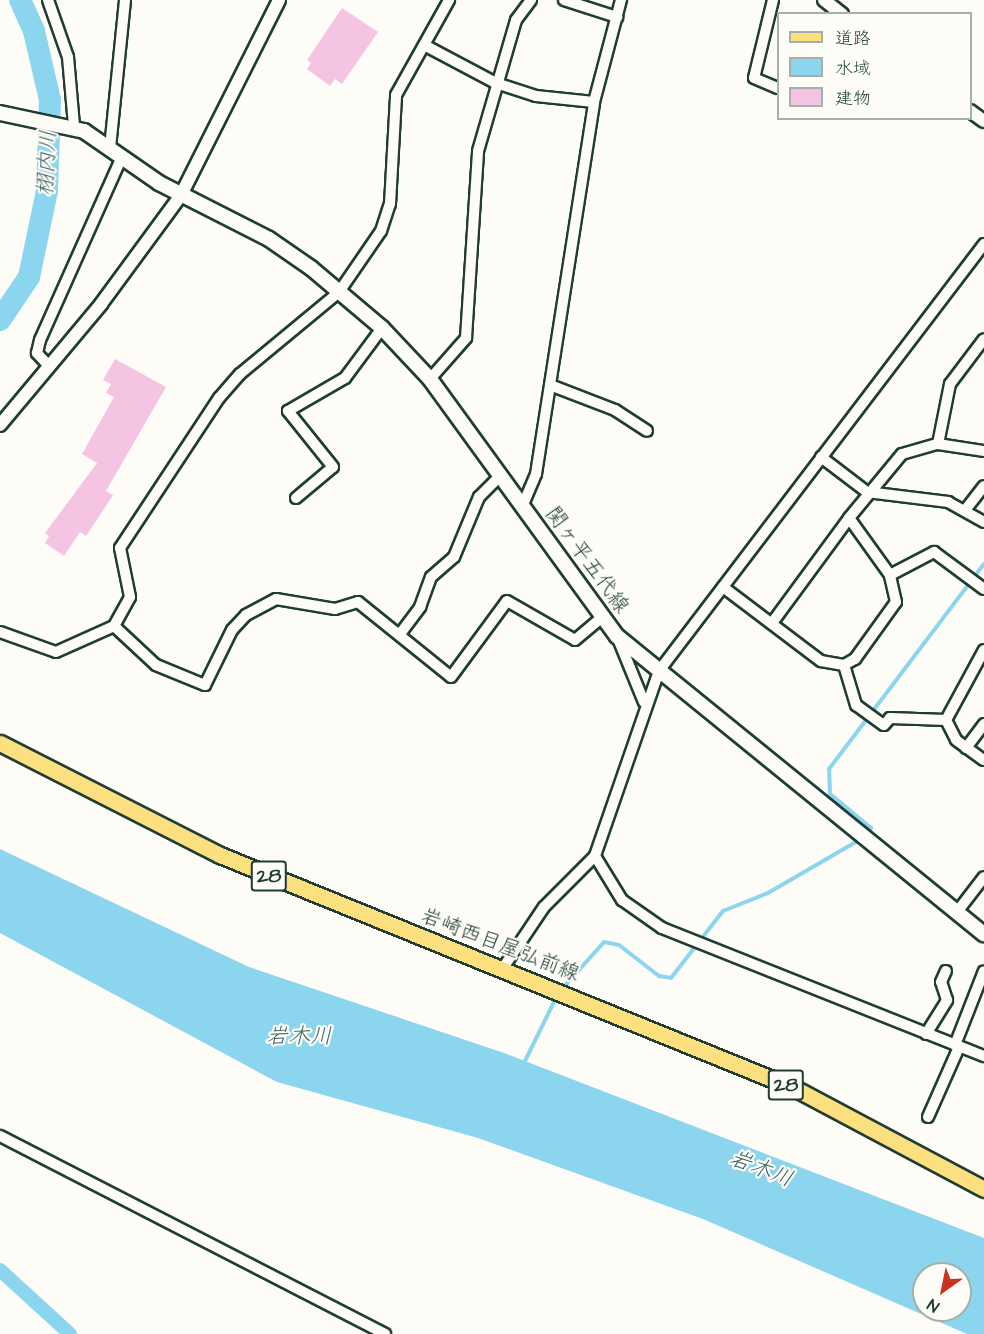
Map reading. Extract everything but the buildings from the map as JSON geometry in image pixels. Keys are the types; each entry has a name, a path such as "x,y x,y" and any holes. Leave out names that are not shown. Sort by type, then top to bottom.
{"main road":[{"path":"0,113 71,125"},
{"name":"関ヶ平五代線","path":"71,125 181,195 286,249 382,328 430,379 601,618 617,636 984,934"},
{"name":"岩崎西目屋弘前線","path":"0,743 220,855 580,997 794,1088 984,1189"}],"street":[{"path":"48,0 68,57 71,125"},
{"path":"110,148 124,0"},
{"path":"0,425 49,366 181,195 279,0"},
{"path":"0,632 56,652 114,626 130,597 120,548 219,398 240,374 339,292 381,231 390,204 396,95 426,46 449,0"},
{"path":"430,379 466,338 478,151 516,20 531,0"},
{"path":"564,0 617,17"},
{"path":"522,507 536,474 594,102 621,0"},
{"path":"773,0 754,78 777,88"},
{"path":"824,0 839,12"},
{"path":"426,46 496,83 536,96 594,102"},
{"path":"49,366 37,353 40,340 122,157"},
{"path":"503,968 544,906 595,856 644,705 659,671 984,244"},
{"path":"296,498 333,467 288,411 345,378 382,328"},
{"path":"939,444 950,384 984,339"},
{"path":"550,385 615,410 647,431"},
{"path":"772,623 867,492 902,454 939,444 984,451"},
{"path":"821,457 867,492 948,502 966,509 984,522"},
{"path":"400,634 420,607 431,577 454,557 479,497 500,476"},
{"path":"966,509 984,486"},
{"path":"723,587 821,661 844,665 855,659 896,602 890,575 849,518"},
{"path":"890,575 934,552 976,583"},
{"path":"114,626 156,665 205,685 232,630 246,615 276,599 334,609 358,602 451,677 507,601 575,640 601,618"},
{"path":"617,636 642,688 644,705"},
{"path":"946,720 984,650"},
{"path":"844,665 856,705 884,725 890,718 946,720"},
{"path":"946,720 966,748 984,760"},
{"path":"966,748 984,724"},
{"path":"595,856 622,900 691,942 984,1056"},
{"path":"957,912 984,877"},
{"path":"928,1117 957,1046 984,970"},
{"path":"926,1034 947,1000 941,982 946,971"},
{"path":"0,1136 385,1334"}],"water":[{"name":"岩木川","path":"0,849 249,967 504,1053 984,1238 984,1334 967,1334 939,1322 972,1322 972,1262 912,1262 912,1310 703,1219 478,1138 277,1082 0,933"}],"waterway":[{"name":"栩内川","path":"0,320 29,277 47,191 50,100 34,31 20,0"},
{"path":"866,834 871,828 830,794 829,769 984,564"},
{"path":"561,990 604,942 619,945 659,976 671,978 723,911 768,893 861,839"},
{"path":"523,1065 557,996"},
{"path":"0,1270 70,1334"}]}
